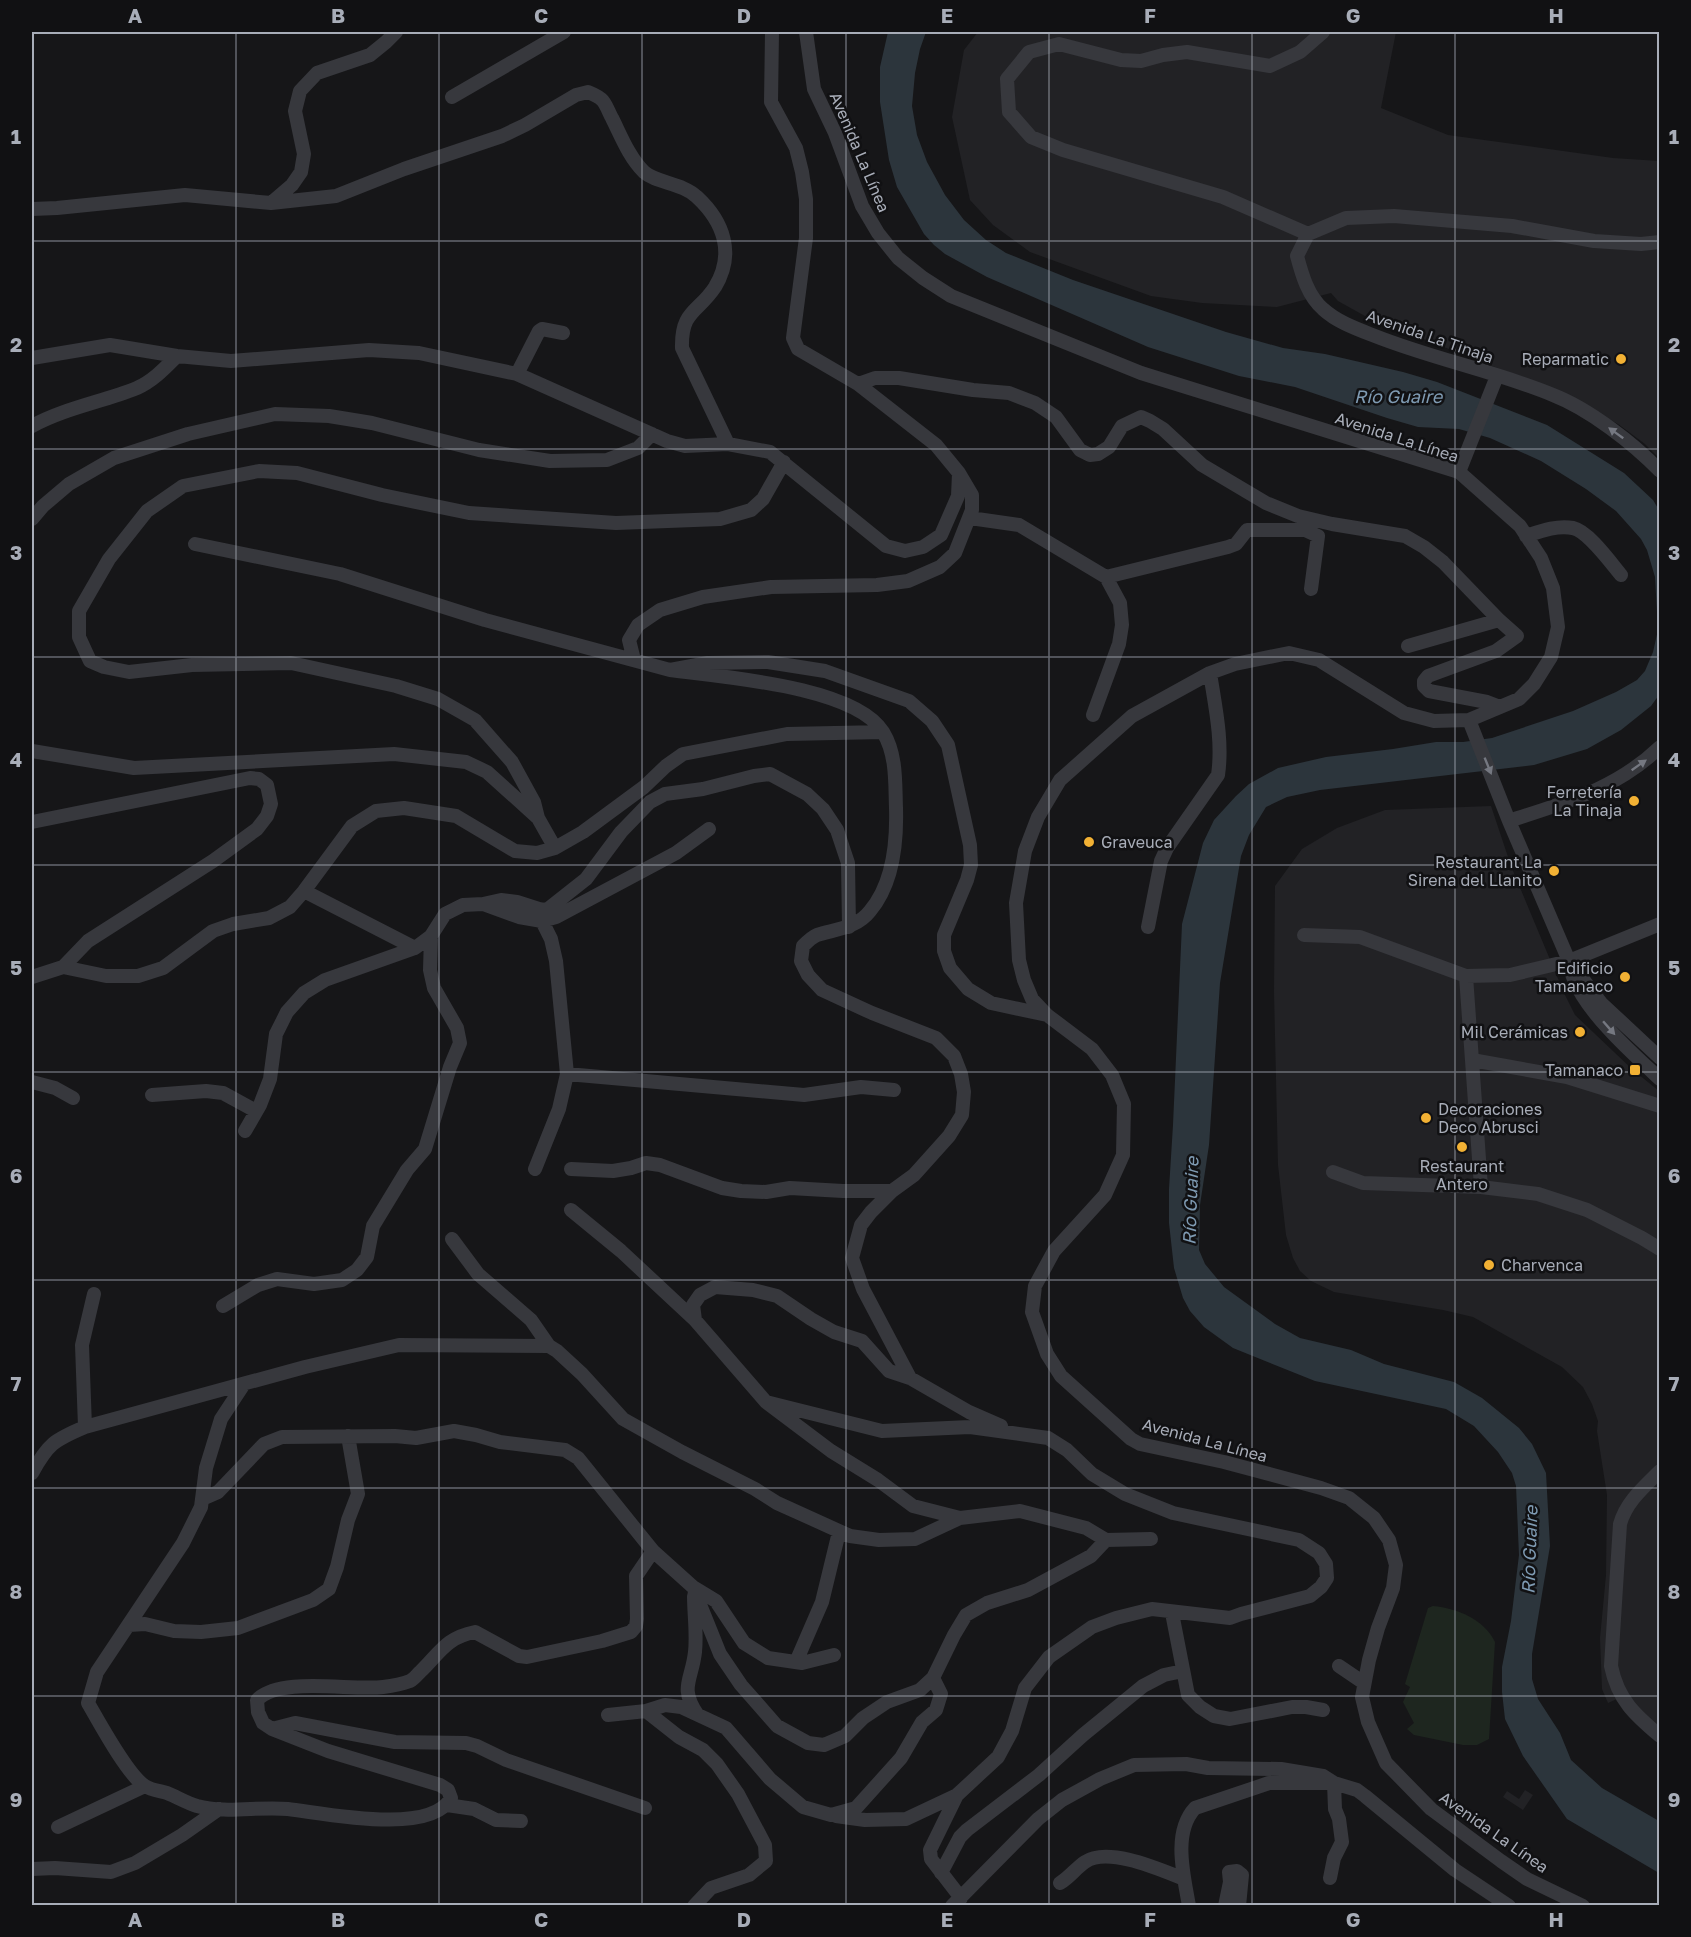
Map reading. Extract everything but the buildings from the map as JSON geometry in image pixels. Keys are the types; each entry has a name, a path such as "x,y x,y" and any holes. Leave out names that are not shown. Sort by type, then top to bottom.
{"street":[{"path":"271,202 292,185 301,172 304,154 295,111 300,91 317,73 370,55 396,32"},
{"path":"452,97 564,32"},
{"path":"634,660 629,640 638,625 660,610 703,597 771,587 877,585 908,581 940,567 955,553 972,510 972,495 959,473 936,445 858,384 798,349 793,338 806,238 806,199 796,148 771,102 772,32"},
{"name":"Avenida La Línea","path":"806,32 814,89 835,134 862,206 878,233 898,258 922,278 951,297 1141,373 1459,472 1520,526 1541,558 1553,588 1558,627 1551,657 1534,684 1519,699 1469,720 1434,721 1404,713 1318,660 1289,653 1235,664 1210,673 1132,716 1060,780 1038,817 1025,851 1016,903 1019,960 1032,999 1047,1014 1092,1049 1112,1075 1124,1104 1123,1155 1105,1195 1054,1251 1035,1286 1032,1312 1047,1354 1061,1376 1131,1439 1140,1444 1224,1462 1321,1488 1349,1498 1368,1512 1389,1540 1396,1565 1393,1588 1378,1628 1362,1697 1368,1722 1386,1763 1431,1809 1518,1873 1583,1905"},
{"path":"1323,32 1300,52 1270,66 1187,52 1141,61 1120,60 1059,44 1029,52 1007,79 1009,112 1031,137 1064,150 1223,197 1308,234 1346,218 1394,216 1512,226 1594,241 1641,244 1659,242"},
{"path":"32,209 185,195 271,202 336,196 404,169 502,136 576,95 588,92 603,100 634,161 647,175 680,186 696,196 724,232 726,258 715,286 690,314 682,332 682,348 728,444"},
{"name":"Avenida La Tinaja","path":"1308,234 1297,256 1305,285 1322,308 1350,326 1405,348 1554,395 1586,412 1642,453 1659,471"},
{"path":"517,374 539,331 542,329 563,333"},
{"path":"32,358 110,345 177,356 231,361 369,350 419,353 517,374 684,446 728,444 770,452 886,546 905,551 922,548 941,535 958,496 959,473"},
{"path":"32,426 50,416 139,388 155,377 177,356"},
{"path":"1459,472 1497,376"},
{"path":"858,384 875,378 899,378 973,390 1009,393 1035,403 1056,417 1080,450 1090,455 1098,454 1109,447 1122,426 1141,417 1163,429 1202,465 1266,503 1298,516 1405,536 1443,562 1517,636 1496,651 1428,676 1424,681 1424,686 1429,691 1487,702 1500,707"},
{"path":"32,519 43,506 69,484 114,458 188,434 275,414 340,417 479,450 550,461 608,460 638,448 652,434"},
{"path":"555,848 512,762 475,720 438,699 396,686 291,663 192,664 129,672 104,667 90,661 86,653 79,637 79,610 109,559 147,511 183,486 259,471 297,472 382,495 469,513 616,523 720,519 751,510 763,499 784,462"},
{"path":"970,518 1019,525 1106,577 1120,603 1122,625 1119,644 1093,715"},
{"path":"1526,536 1551,528 1574,528 1584,532 1621,575"},
{"path":"1106,577 1228,548 1236,544 1246,530 1305,530 1318,536 1311,588"},
{"path":"195,544 340,574 485,620 670,670 783,685 850,705 868,717 883,732 894,762 897,818 892,862 882,893 869,913 849,927 815,936 803,946 801,961 808,975 822,990 936,1038 954,1056 961,1074 964,1092 962,1115 949,1136 914,1175 892,1191 871,1212 861,1225 852,1258 863,1289 910,1378"},
{"path":"1408,646 1499,620"},
{"path":"670,670 708,663 768,662 825,671 909,702 932,721 948,745 970,845 971,865 967,880 944,936 944,951 950,968 968,989 991,1003 1047,1014"},
{"path":"1148,927 1161,861 1167,848 1218,775 1220,761 1218,728 1210,673"},
{"path":"1469,720 1569,961 1573,978 1586,1000 1611,1031 1659,1079"},
{"path":"63,967 106,976 138,976 163,968 213,931 233,924 269,918 290,907 352,826 376,811 404,808 456,816 515,851 537,853 555,848 583,832 626,801 683,754 787,734 883,732"},
{"path":"1509,820 1585,796 1617,780 1645,761 1659,747"},
{"path":"32,750 134,768 394,754 466,762 487,772 538,818"},
{"path":"245,1131 270,1079 276,1034 287,1012 304,993 325,980 415,948 431,936 445,914 463,904 483,904 501,900 517,902 542,910 548,909 586,879 621,832 650,802 665,794 703,789 770,774 807,794 823,809 837,830 848,863 849,927"},
{"path":"32,822 250,778 259,779 267,785 271,804 267,816 256,829 213,861 88,941 63,967 32,977"},
{"path":"483,904 519,917 542,921 556,917 676,854 709,829"},
{"path":"304,891 415,948"},
{"path":"535,1168 559,1109 567,1074 556,960 551,939 542,921"},
{"path":"1304,935 1360,937 1466,976 1510,975 1569,961 1659,924"},
{"path":"223,1305 258,1285 277,1279 314,1284 342,1280 357,1270 367,1257 373,1226 407,1170 424,1149 460,1043 457,1028 434,988 430,970 431,936"},
{"path":"1569,961 1601,1002 1659,1058"},
{"path":"1466,976 1481,1187"},
{"path":"1472,1060 1567,1077 1659,1106"},
{"path":"567,1074 804,1095 861,1088 894,1090"},
{"path":"32,1082 55,1088 73,1098"},
{"path":"152,1095 206,1091 223,1094 256,1111"},
{"path":"571,1169 613,1171 646,1163 660,1165 722,1188 741,1191 766,1192 790,1188 892,1191"},
{"path":"1333,1172 1363,1183 1481,1187 1538,1194 1587,1209 1642,1238 1659,1250"},
{"path":"571,1210 621,1251 695,1320 766,1402 913,1506 960,1518"},
{"path":"452,1239 478,1274 531,1320 549,1346 582,1374 623,1419 777,1503 839,1532 879,1540 915,1539 960,1518 1020,1511 1086,1528 1106,1540 1151,1539"},
{"path":"695,1320 693,1305 700,1295 715,1287 753,1290 777,1296 834,1332 862,1341 889,1371 910,1378 969,1412 1017,1433"},
{"path":"85,1427 82,1345 94,1294"},
{"path":"32,1473 44,1451 63,1437 85,1427 305,1367 399,1345 549,1346"},
{"path":"244,1384 221,1419 206,1468 201,1507 183,1543 97,1672 88,1703 105,1733 145,1786 196,1806 219,1809 286,1809 348,1818 395,1820 424,1816 447,1805 474,1809 495,1820 521,1821"},
{"path":"608,1715 646,1711 665,1705 681,1707 726,1728 746,1748 770,1779 803,1807 831,1815 865,1820 906,1820 957,1795 998,1757 1012,1731 1025,1688 1049,1657 1092,1628 1116,1618 1152,1610 1230,1618 1310,1596 1321,1587 1327,1578 1326,1564 1319,1553 1299,1540 1173,1513 1125,1494 1092,1474 1068,1450 1048,1438 970,1426 882,1431 766,1402"},
{"path":"202,1499 218,1492 264,1444 282,1437 395,1436 416,1438 454,1431 500,1442 565,1450 578,1458 653,1551 693,1587 716,1601 744,1643 768,1659 802,1663 834,1654"},
{"path":"129,1625 145,1624 174,1631 201,1632 238,1628 314,1600 329,1589 337,1567 348,1520 358,1494 348,1436"},
{"path":"1659,1471 1631,1502 1620,1524 1611,1666 1614,1680 1624,1701 1633,1713 1659,1736"},
{"path":"796,1662 822,1602 839,1532"},
{"path":"693,1587 720,1654 741,1684 777,1725 808,1743 824,1745 845,1736 864,1718 887,1702 920,1689 933,1678 966,1615 987,1603 1028,1590 1091,1556 1106,1540"},
{"path":"447,1805 451,1798 448,1790 440,1785 328,1751 272,1729 263,1723 258,1712 257,1700 270,1690 305,1687 381,1687 411,1680 448,1642 475,1632 519,1656 527,1657 590,1644 631,1632 636,1626 637,1619 636,1576 653,1551"},
{"path":"693,1587 695,1649 686,1689 689,1702 697,1714"},
{"path":"1172,1613 1188,1695 1214,1716 1230,1719 1292,1707 1323,1710"},
{"path":"1338,1665 1364,1683"},
{"path":"941,1873 960,1837 967,1830 1039,1774 1143,1686 1164,1675 1182,1671"},
{"path":"831,1815 856,1808 901,1758 922,1722 936,1710 941,1694 933,1678"},
{"path":"646,1711 679,1737 703,1750 717,1764 738,1794 765,1845 766,1861 749,1875 711,1888 694,1905"},
{"path":"272,1729 295,1723 395,1742 466,1743 506,1760 645,1808"},
{"path":"957,1795 930,1850 931,1859 957,1902 1038,1819 1062,1800 1100,1779 1134,1765 1186,1764 1208,1768 1281,1769 1323,1776 1335,1783 1357,1790 1455,1870 1509,1905"},
{"path":"1330,1878 1334,1857 1342,1842 1339,1819 1335,1809 1335,1783"},
{"path":"1189,1905 1185,1879 1183,1833 1195,1808 1269,1784 1335,1783"},
{"path":"58,1827 145,1786"},
{"path":"32,1869 55,1868 111,1872 135,1863 182,1835 219,1809"},
{"path":"1060,1883 1087,1860 1105,1857 1131,1860 1185,1879"},
{"path":"1225,1905 1230,1882 1229,1872 1237,1871 1242,1875 1239,1905"}],"shaded area":[{"path":"978,32 1396,32 1381,108 1448,135 1613,158 1659,161 1659,458 1645,444 1618,424 1578,403 1528,380 1365,316 1338,301 1331,293 1277,307 1202,303 1151,296 1030,252 993,225 970,200 952,117 964,50"},
{"path":"1491,806 1511,866 1575,1015 1633,1070 1659,1091 1659,1735 1619,1698 1608,1703 1602,1689 1600,1638 1606,1575 1607,1495 1597,1431 1598,1421 1583,1387 1562,1367 1473,1317 1334,1292 1311,1281 1300,1271 1293,1258 1286,1235 1278,1165 1274,992 1275,886 1302,849 1337,828 1385,810"},
{"path":"1433,1606 1451,1609 1469,1616 1484,1627 1495,1642 1489,1739 1477,1745 1463,1745 1414,1735 1407,1729 1414,1723 1403,1702 1410,1687 1405,1684 1428,1608"},
{"path":"1525,1790 1533,1795 1523,1810 1503,1797 1507,1791 1519,1799"}],"water":[{"name":"Río Guaire","path":"888,32 926,32 915,73 912,106 917,135 927,162 945,195 964,220 986,240 1006,253 1073,280 1226,332 1283,348 1325,354 1403,372 1437,382 1547,425 1624,473 1653,500 1659,510 1659,695 1651,706 1621,730 1587,749 1534,765 1320,790 1287,797 1266,807 1249,835 1241,856 1220,983 1209,1145 1200,1205 1199,1250 1205,1264 1224,1287 1275,1324 1300,1338 1351,1350 1384,1364 1454,1382 1482,1398 1519,1428 1532,1444 1546,1473 1550,1546 1532,1654 1532,1679 1538,1699 1560,1733 1571,1760 1602,1788 1659,1821 1659,1873 1567,1819 1523,1756 1505,1719 1502,1667 1511,1621 1519,1555 1516,1486 1512,1473 1498,1452 1474,1426 1446,1409 1315,1381 1233,1348 1204,1327 1190,1311 1183,1298 1174,1268 1169,1223 1182,924 1203,843 1214,820 1249,784 1278,768 1326,757 1436,742 1463,742 1492,738 1573,711 1637,680 1645,671 1653,652 1658,630 1655,577 1647,550 1641,539 1616,511 1586,489 1541,461 1490,438 1459,429 1418,427 1295,387 1239,376 1148,347 987,277 945,254 924,234 897,187 889,160 880,102 880,67"}],"place":[{"name":"Reparmatic","path":"1621,359"},
{"name":"Ferretería La Tinaja","path":"1634,801"},
{"name":"Graveuca","path":"1089,842"},
{"name":"Restaurant La Sirena del Llanito","path":"1554,871"},
{"name":"Edificio Tamanaco","path":"1625,977"},
{"name":"Mil Cerámicas","path":"1580,1032"},
{"name":"Tamanaco","path":"1635,1070"},
{"name":"Decoraciones Deco Abrusci","path":"1426,1118"},
{"name":"Restaurant Antero","path":"1462,1147"},
{"name":"Charvenca","path":"1489,1265"}]}
